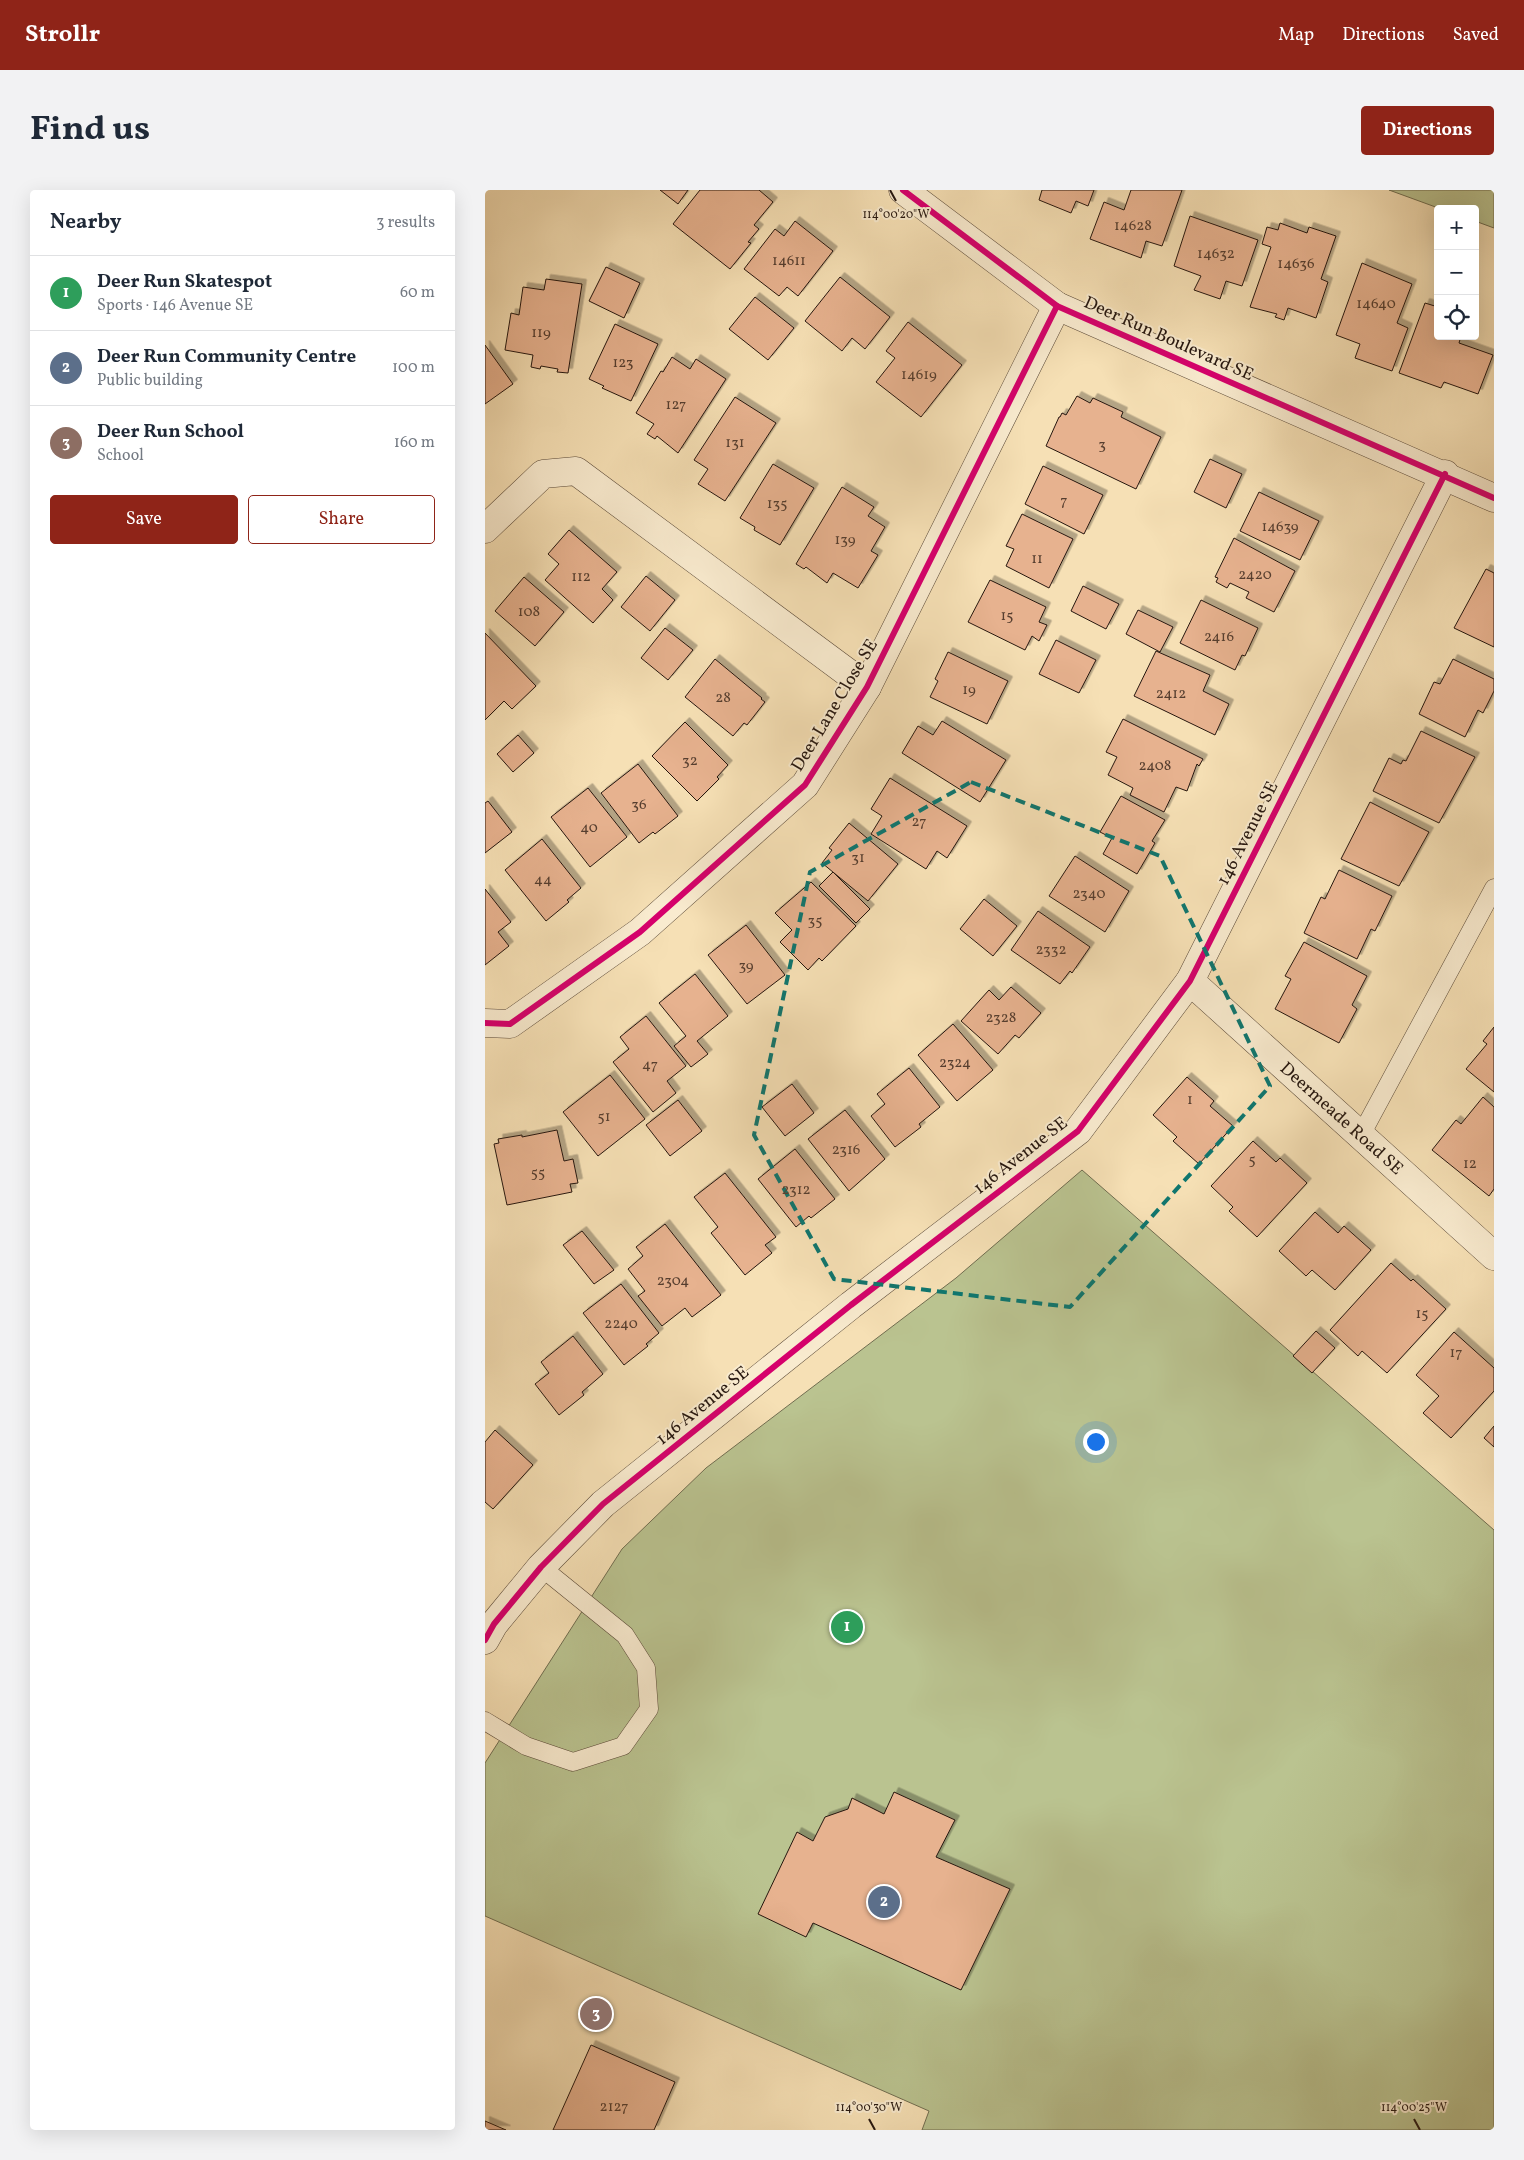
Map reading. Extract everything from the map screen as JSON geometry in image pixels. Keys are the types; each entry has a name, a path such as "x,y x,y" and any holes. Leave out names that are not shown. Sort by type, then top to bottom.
{"street":[{"name":"Deer Run Boulevard SE","path":"903,190 1057,306 1445,474 1494,498"},
{"name":"Deer Lane Close SE","path":"485,1023 510,1024 647,926 805,785 867,687 1057,306"},
{"name":"Deer Lane Close SE","path":"485,529 543,474 576,471 867,687"},
{"name":"146 Avenue SE","path":"488,1627 541,1567 603,1504 851,1305 1078,1131 1190,981 1445,474"},
{"name":"Deermeade Road SE","path":"1190,981 1494,1256"}],"lane":[{"path":"1361,1135 1494,888"},
{"path":"485,1721 526,1746 573,1762 623,1746 649,1709 646,1668 625,1635 541,1567"}],"highlighted area":[{"path":"971,782 1160,856 1270,1086 1070,1307 834,1279 754,1135 810,872"}],"green space":[{"path":"1389,190 1494,190 1494,228 1479,222 1479,205 1434,206"},
{"path":"1082,1170 1494,1530 1494,2130 922,2130 929,2111 485,1916 485,1763 622,1549 706,1468 956,1278"}],"building":[{"path":"660,190 688,190 678,204"},
{"path":"700,190 759,190 773,202 754,225 759,229 748,242 751,243 730,269 673,224"},
{"path":"1042,190 1094,190 1088,206 1076,201 1071,213 1039,200"},
{"path":"1131,190 1182,190 1162,246 1146,241 1141,258 1090,239 1104,202 1124,210"},
{"path":"1190,216 1258,240 1242,286 1226,281 1220,299 1194,290 1201,276 1174,266"},
{"path":"795,221 833,251 798,296 787,287 779,296 744,269 775,229 784,236"},
{"path":"1280,223 1307,233 1309,227 1336,236 1321,279 1328,282 1316,318 1288,308 1284,320 1275,317 1277,314 1250,307 1271,247 1262,244 1267,227 1278,230"},
{"path":"1362,263 1412,284 1397,323 1408,328 1392,371 1355,358 1360,344 1336,335"},
{"path":"606,267 640,283 624,318 589,301"},
{"path":"840,277 890,317 865,349 852,338 842,351 805,321"},
{"path":"546,279 582,284 568,373 557,372 558,369 541,366 540,369 531,367 533,355 505,350 511,313 519,315 523,287 544,290"},
{"path":"755,297 794,328 768,360 729,329"},
{"path":"1425,303 1434,306 1434,340 1460,340 1459,343 1493,355 1478,394 1444,382 1441,388 1399,373"},
{"path":"908,322 962,365 921,417 876,382 895,358 886,351"},
{"path":"615,324 658,344 631,401 602,388 604,386 589,379"},
{"path":"485,345 513,384 485,404"},
{"path":"672,357 690,369 696,359 726,379 678,453 657,436 655,439 647,434 654,424 636,413 661,371 663,372"},
{"path":"1077,396 1090,403 1093,398 1123,412 1121,417 1161,437 1136,489 1046,446 1059,417 1062,413 1066,415"},
{"path":"735,397 776,423 725,501 698,484 708,469 694,460"},
{"path":"1210,459 1242,474 1226,508 1194,492"},
{"path":"773,464 814,488 780,545 754,530 755,527 740,518"},
{"path":"1043,466 1103,495 1084,534 1025,504"},
{"path":"842,487 874,507 868,516 885,527 871,551 878,555 858,588 833,573 827,583 806,567 804,569 796,564"},
{"path":"1259,492 1319,521 1300,560 1240,531"},
{"path":"1022,514 1073,539 1049,588 1006,566 1014,549 1006,546"},
{"path":"569,530 617,572 602,589 613,600 593,623 545,580 559,564 548,554"},
{"path":"1234,538 1295,571 1274,612 1246,598 1249,592 1230,583 1227,588 1216,582 1218,578 1215,577"},
{"path":"1486,569 1494,573 1494,647 1454,628"},
{"path":"646,576 675,600 650,631 621,607"},
{"path":"524,577 564,612 535,646 495,611"},
{"path":"990,580 1046,607 1039,622 1047,625 1039,641 1032,636 1025,650 968,622"},
{"path":"1083,586 1119,604 1106,629 1071,611"},
{"path":"1201,600 1258,628 1245,656 1242,655 1235,670 1180,643"},
{"path":"1138,610 1173,627 1160,652 1126,634"},
{"path":"665,628 693,650 668,680 641,658"},
{"path":"485,633 536,686 512,709 504,701 485,720"},
{"path":"1056,640 1096,660 1079,693 1039,674"},
{"path":"1156,651 1210,675 1203,691 1229,704 1215,735 1134,696"},
{"path":"948,652 1008,681 987,724 930,697 938,681 935,679"},
{"path":"715,659 765,702 747,725 744,723 733,736 685,697"},
{"path":"1453,659 1494,679 1494,691 1483,713 1478,710 1465,737 1419,714 1434,682 1440,684"},
{"path":"1123,719 1203,759 1199,766 1197,764 1187,791 1176,787 1164,812 1130,795 1133,788 1108,775 1117,757 1106,752"},
{"path":"942,721 1006,760 980,802 902,753 918,726 933,735"},
{"path":"685,722 728,765 717,777 719,779 697,801 652,756"},
{"path":"1421,731 1475,757 1439,823 1373,791 1389,758 1401,764 1403,760 1406,761"},
{"path":"518,735 534,753 513,772 497,754"},
{"path":"638,764 678,816 655,834 653,832 639,843 601,793"},
{"path":"890,778 967,826 947,858 937,851 926,869 871,834 882,816 871,809"},
{"path":"588,788 627,837 590,867 551,817"},
{"path":"1121,796 1165,820 1152,841 1155,843 1137,874 1103,854 1112,838 1100,832"},
{"path":"488,801 512,832 485,853 485,803"},
{"path":"1370,802 1429,832 1399,886 1341,859"},
{"path":"849,823 898,864 868,901 822,863 832,850 829,848"},
{"path":"542,839 581,888 567,900 569,902 546,921 505,870"},
{"path":"1075,856 1129,891 1105,932 1049,896"},
{"path":"1339,870 1392,896 1375,931 1371,929 1357,959 1304,933 1321,897 1325,899"},
{"path":"833,872 870,909 856,923 819,886"},
{"path":"811,882 856,926 822,961 819,958 808,970 780,942 792,930 775,913"},
{"path":"485,889 511,922 498,932 509,946 485,965"},
{"path":"984,899 1017,926 993,956 960,929"},
{"path":"1038,911 1090,947 1072,973 1070,971 1060,984 1011,950"},
{"path":"746,925 785,975 747,1004 708,955"},
{"path":"1304,942 1367,976 1352,1005 1357,1009 1339,1043 1275,1009 1291,979 1285,976"},
{"path":"695,974 728,1016 697,1041 708,1054 691,1067 674,1046 686,1036 659,1003"},
{"path":"1011,987 1041,1013 1019,1038 1015,1035 998,1054 961,1021 989,990 999,1000"},
{"path":"646,1016 686,1066 667,1081 676,1093 653,1112 613,1062 629,1049 620,1037"},
{"path":"953,1024 993,1070 957,1101 918,1055"},
{"path":"1494,1027 1494,1092 1466,1069 1487,1044 1483,1041"},
{"path":"909,1068 940,1107 919,1124 921,1127 895,1147 871,1116 885,1104 877,1094"},
{"path":"610,1075 645,1119 598,1156 563,1112"},
{"path":"1187,1077 1214,1101 1210,1106 1233,1126 1199,1164 1173,1141 1177,1137 1153,1115"},
{"path":"792,1084 814,1113 785,1136 762,1107"},
{"path":"1483,1097 1494,1107 1494,1189 1489,1196 1432,1150 1456,1120 1461,1124"},
{"path":"678,1100 702,1131 670,1156 646,1125"},
{"path":"845,1110 885,1159 849,1191 808,1139"},
{"path":"557,1130 564,1161 573,1159 578,1183 570,1184 572,1192 507,1205 494,1144 499,1143 498,1139 522,1135 522,1137"},
{"path":"1253,1141 1276,1162 1280,1158 1307,1183 1257,1237 1229,1211 1233,1207 1211,1186"},
{"path":"795,1149 835,1199 796,1227 758,1179"},
{"path":"725,1173 776,1237 765,1245 772,1253 745,1275 711,1233 718,1227 694,1197"},
{"path":"1315,1212 1338,1233 1344,1226 1371,1250 1335,1290 1312,1270 1306,1276 1279,1251"},
{"path":"665,1224 721,1295 692,1317 685,1308 662,1326 638,1296 645,1291 628,1269 643,1256 636,1247"},
{"path":"582,1231 614,1270 594,1284 563,1245"},
{"path":"1391,1263 1411,1281 1413,1279 1446,1309 1387,1373 1362,1351 1358,1356 1330,1330"},
{"path":"621,1284 659,1333 646,1344 648,1346 624,1365 583,1313"},
{"path":"1316,1331 1335,1348 1312,1373 1293,1356"},
{"path":"1454,1332 1494,1368 1494,1391 1451,1438 1423,1413 1439,1396 1416,1375"},
{"path":"573,1336 603,1374 582,1392 584,1395 559,1415 535,1384 549,1373 541,1362"},
{"path":"1494,1426 1494,1447 1484,1438"},
{"path":"495,1430 533,1465 493,1509 485,1502 485,1442"},
{"path":"894,1792 955,1820 936,1857 1010,1889 961,1990 813,1923 806,1937 758,1914 797,1832 813,1841 825,1817 848,1809 852,1798 884,1814"},
{"path":"591,2045 675,2082 654,2130 553,2130"},
{"path":"485,2121 506,2130 485,2130"}],"cycle path":[{"path":"903,190 1057,306 1494,498"},
{"path":"485,1023 510,1024 640,932 805,785 867,687 1057,306"},
{"path":"485,1640 494,1624 541,1567 603,1504 851,1305 1078,1131 1190,981 1445,474"}],"place":[{"name":"Deer Run Skatespot","path":"847,1627"},
{"name":"Deer Run Community Centre","path":"884,1902"},
{"name":"Deer Run School","path":"596,2014"}]}
